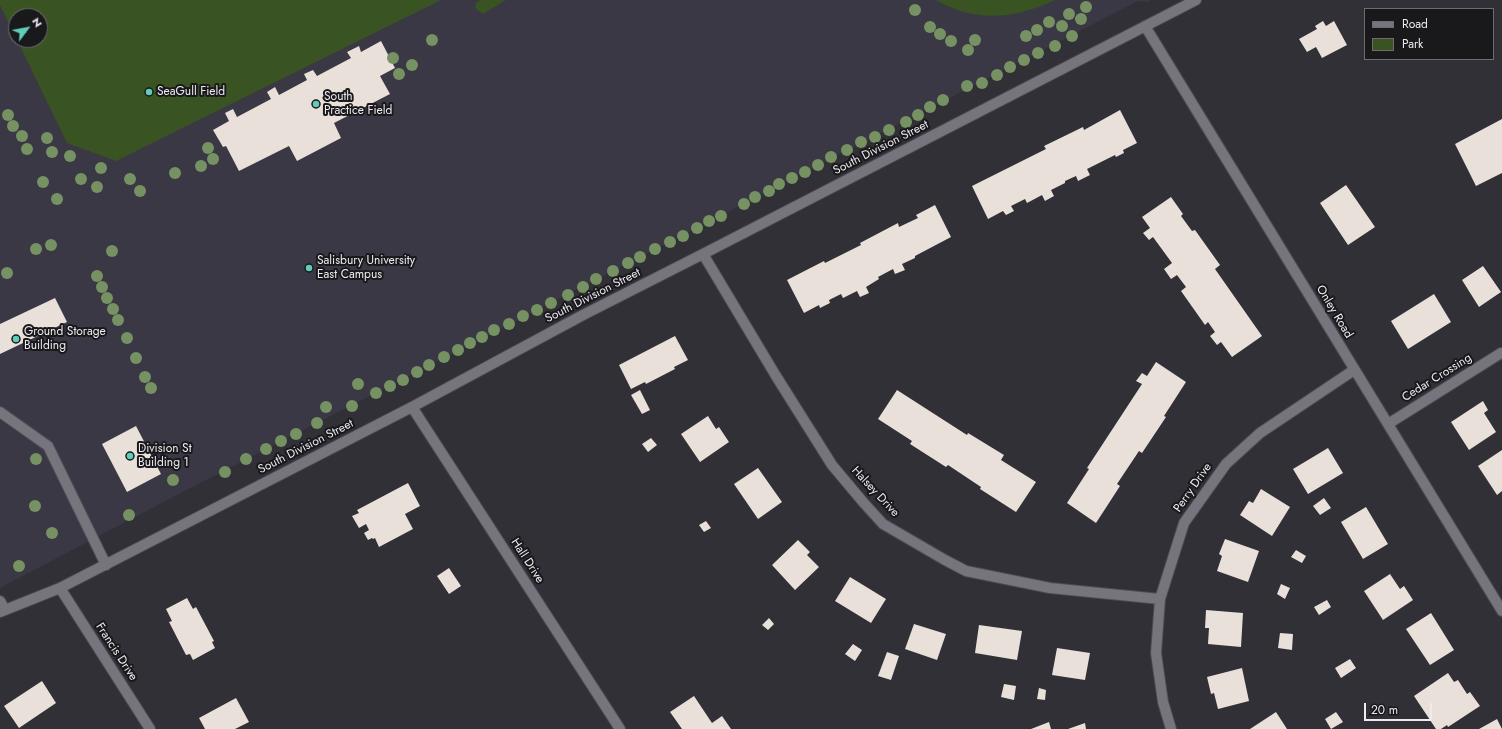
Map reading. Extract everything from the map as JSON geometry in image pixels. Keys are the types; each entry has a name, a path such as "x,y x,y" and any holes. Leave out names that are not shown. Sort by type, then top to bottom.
{"street":[{"name":"South Division Street","path":"2,608 60,588 106,565 412,407 583,315 1196,0"},
{"name":"Onley Road","path":"1145,26 1502,611"},
{"name":"Halsey Drive","path":"703,254 776,376 832,465 883,524 945,560 966,570 1050,588 1160,599"},
{"name":"Cedar Crossing","path":"1388,424 1502,354"},
{"name":"Perry Drive","path":"1171,729 1163,702 1156,653 1160,599 1184,522 1226,464 1260,433 1354,370"},
{"name":"Hall Drive","path":"412,407 620,729"},
{"path":"0,412 48,446 106,565"},
{"name":"Francis Drive","path":"60,588 150,729"}],"shaded area":[{"name":"Salisbury University East Campus","path":"0,0 1151,0 1148,2 1138,1 173,497 0,588"}],"green space":[{"name":"SeaGull Field","path":"0,0 441,0 116,161 67,143 21,48 48,48 48,8 8,8 8,22 0,5"},
{"path":"480,0 506,0 483,14 475,8 476,3"},
{"path":"936,0 1055,0 1025,11 996,16 966,12"}],"building":[{"path":"1323,21 1326,26 1334,21 1347,45 1322,58 1316,47 1307,52 1299,39 1317,29 1315,26"},
{"name":"South Practice Field","path":"381,41 395,68 380,76 390,94 334,123 341,138 297,161 289,146 239,171 226,146 223,147 213,130 229,121 225,113 233,109 237,117 271,99 267,92 275,87 279,95 307,80 304,74 313,70 317,76 351,58 347,52 359,46 361,52"},
{"path":"1120,110 1137,143 1123,150 1124,153 1116,157 1115,155 1087,169 1090,175 1078,181 1076,176 1065,181 1065,183 1051,190 1054,196 1045,201 1042,195 1027,203 1025,199 1011,206 1014,211 1006,215 1003,211 988,219 972,186 1046,149 1044,146 1083,127 1084,130"},
{"path":"1502,119 1502,173 1476,186 1455,144"},
{"path":"1346,185 1375,227 1348,245 1320,203"},
{"path":"1171,197 1183,214 1181,216 1192,231 1195,230 1220,265 1215,269 1262,336 1232,357 1221,342 1217,345 1210,336 1215,332 1208,322 1205,325 1181,291 1186,287 1177,275 1171,279 1164,269 1172,263 1153,237 1149,240 1143,233 1150,228 1142,217"},
{"path":"935,205 951,237 902,264 905,270 895,274 893,269 878,277 879,279 866,287 869,293 860,297 857,291 843,298 841,294 829,300 830,303 820,308 819,305 804,313 787,280 824,261 825,263 861,245 860,243 898,223 899,227 918,218 916,215"},
{"path":"1483,266 1501,292 1479,307 1462,280"},
{"path":"1434,294 1451,322 1408,349 1391,321"},
{"name":"Ground Storage Building","path":"55,298 67,322 0,354 0,324"},
{"path":"675,336 688,360 674,367 675,369 646,384 645,382 631,389 619,365"},
{"path":"1156,362 1186,382 1164,416 1166,417 1142,453 1139,451 1117,484 1120,486 1096,523 1067,503 1089,469 1087,468 1142,384 1136,381 1142,373 1147,376"},
{"path":"640,390 650,410 642,414 631,395"},
{"path":"897,390 967,435 968,433 1004,455 1001,460 1036,482 1016,512 980,489 981,487 948,465 946,467 910,444 912,441 878,419"},
{"path":"1483,401 1488,410 1484,413 1496,432 1469,450 1451,422"},
{"path":"708,416 716,429 719,427 729,442 700,462 681,434"},
{"name":"Division St Building 1","path":"136,426 161,474 127,492 102,444"},
{"path":"651,438 657,445 648,452 642,444"},
{"path":"1328,448 1343,473 1308,494 1293,469"},
{"path":"1502,450 1502,491 1497,495 1478,466"},
{"path":"758,468 782,502 758,519 734,484"},
{"path":"408,483 420,506 405,514 413,529 379,547 375,538 368,540 364,533 369,530 366,524 359,528 352,516 359,513 357,510"},
{"path":"1261,489 1290,507 1272,536 1240,515 1249,501 1253,503"},
{"path":"1324,498 1331,508 1320,515 1313,506"},
{"path":"1366,507 1388,544 1363,559 1341,522"},
{"path":"706,521 711,528 704,532 699,525"},
{"path":"1225,539 1259,551 1248,582 1217,571 1222,556 1219,554"},
{"path":"798,540 810,552 807,555 819,567 795,590 772,565"},
{"path":"1296,550 1306,556 1302,563 1291,557"},
{"path":"449,568 461,586 449,594 437,576"},
{"path":"1390,574 1400,589 1404,586 1413,600 1383,620 1364,591"},
{"path":"850,577 886,599 871,623 835,601"},
{"path":"1281,584 1290,588 1285,599 1277,594"},
{"path":"187,598 193,609 196,607 214,641 212,642 215,648 193,660 190,654 186,655 169,622 172,621 166,609"},
{"path":"1327,600 1331,607 1319,615 1314,607"},
{"path":"1206,610 1243,613 1241,647 1208,644 1209,628 1205,628"},
{"path":"1431,613 1454,650 1430,665 1406,629"},
{"path":"769,618 774,624 768,630 762,625"},
{"path":"914,624 946,634 937,660 905,649"},
{"path":"979,625 1022,631 1017,660 975,653"},
{"path":"1280,633 1293,634 1292,650 1278,648"},
{"path":"853,644 862,650 855,661 845,654"},
{"path":"1057,648 1090,653 1085,680 1052,675"},
{"path":"887,652 899,656 891,680 878,676"},
{"path":"1350,659 1356,668 1341,678 1335,668"},
{"path":"1242,668 1249,701 1218,709 1214,693 1211,694 1207,677"},
{"path":"1448,673 1454,682 1458,680 1467,694 1470,692 1480,706 1448,727 1447,725 1441,729 1436,729 1414,696"},
{"path":"42,681 56,703 19,728 4,706"},
{"path":"1004,684 1016,686 1014,700 1001,697"},
{"path":"1039,688 1046,690 1045,700 1037,699"},
{"path":"694,696 712,723 722,716 731,729 682,729 670,712"},
{"path":"236,698 249,722 235,729 205,729 199,718"},
{"path":"1276,712 1287,729 1250,729"},
{"path":"1336,712 1343,722 1331,729 1325,719"},
{"path":"1497,719 1502,729 1479,729"},
{"path":"1049,722 1051,729 1031,729"},
{"path":"1085,723 1086,729 1068,729"}],"place":[{"name":"SeaGull Field","path":"149,92"},
{"name":"South Practice Field","path":"316,104"},
{"name":"Salisbury University East Campus","path":"309,268"},
{"name":"Ground Storage Building","path":"16,339"},
{"name":"Division St Building 1","path":"130,456"}]}
